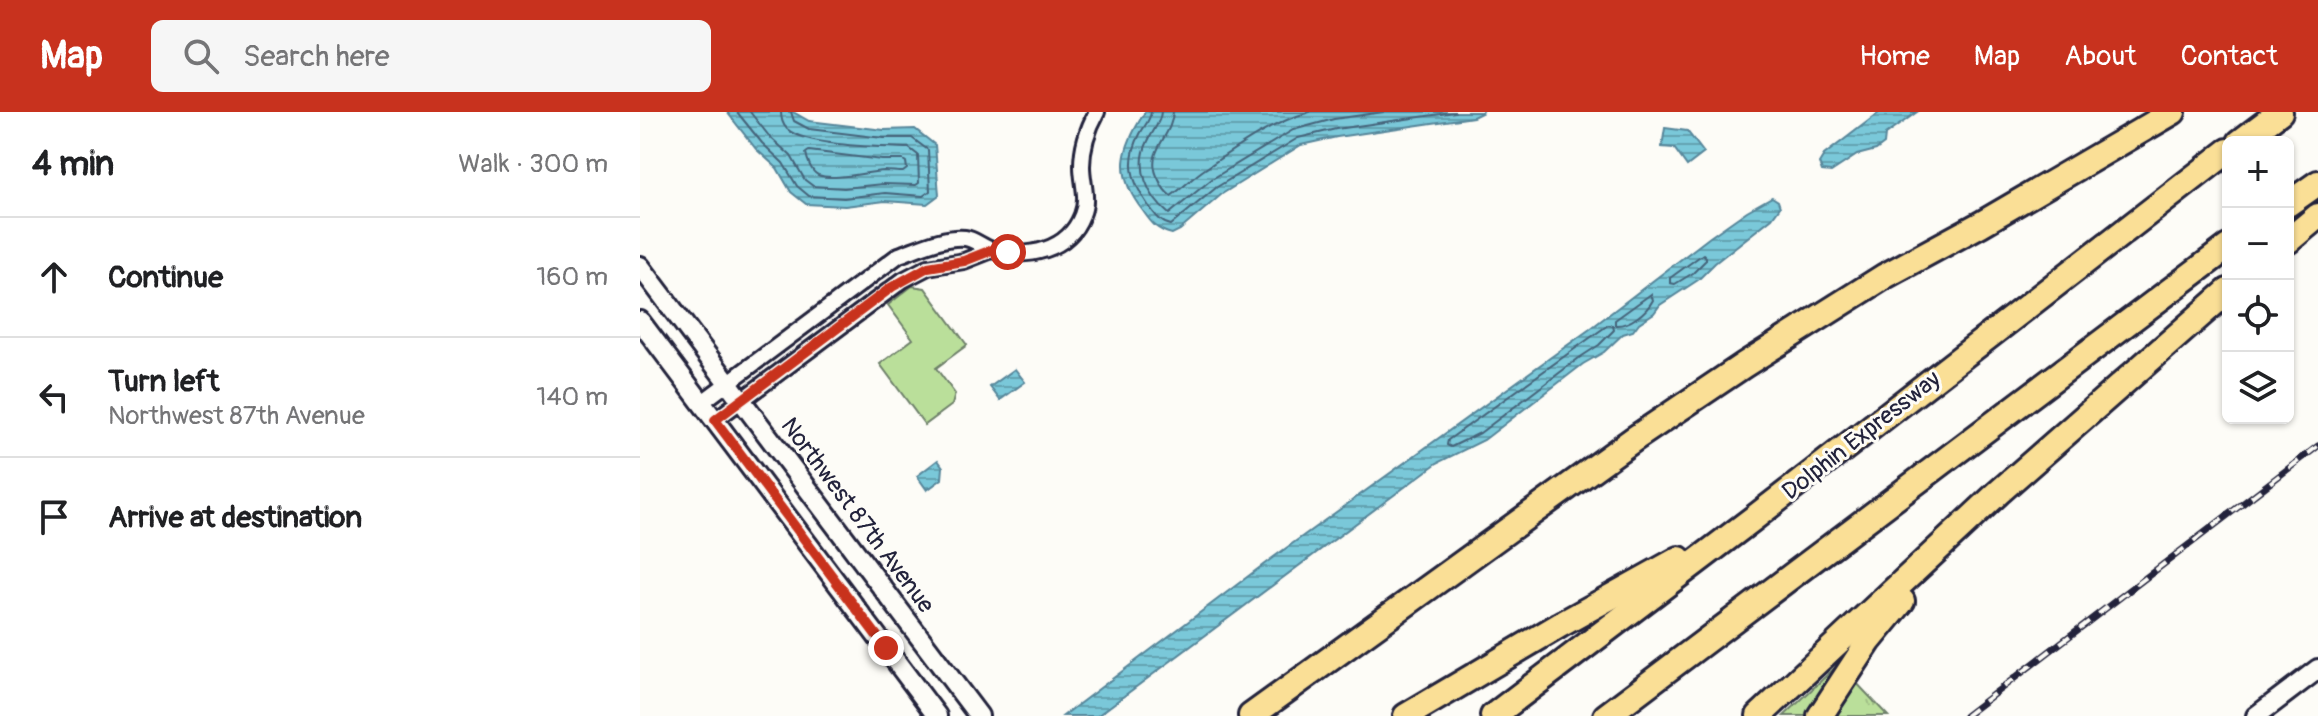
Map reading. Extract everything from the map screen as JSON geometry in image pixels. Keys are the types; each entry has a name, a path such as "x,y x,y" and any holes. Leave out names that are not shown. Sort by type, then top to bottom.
{"highway":[{"path":"1251,716 1634,439 1744,365 1885,276 2173,112"},
{"path":"2248,136 2280,112"},
{"name":"Dolphin Expressway","path":"1493,716 2222,156"},
{"path":"2294,200 2318,183"},
{"path":"2294,236 2318,216"},
{"path":"1606,716 2222,252"},
{"path":"1759,716 1999,492 2222,296"},
{"path":"1820,716 1869,641 1906,596 1981,523 1999,492"},
{"path":"1406,716 1560,625 1754,518"}],"main road":[{"name":"Northwest 87th Avenue","path":"641,269 979,716"},
{"path":"640,321 937,716"},
{"path":"2256,716 2318,669"}],"street":[{"path":"701,403 899,255 955,238 969,238 992,250 1034,254 1048,250 1073,232 1086,204 1083,151 1097,112"},
{"path":"715,420 903,280 928,267 964,261 992,250"}],"green space":[{"path":"912,286 925,288 967,345 936,368 955,394 952,405 925,425 880,364 913,339 888,305"},
{"path":"1848,655 1813,716 1784,716"},
{"path":"1852,678 1888,716 1828,716"}],"water":[{"path":"727,112 793,112 809,121 884,130 915,129 935,145 939,195 927,204 885,201 845,206 806,204 791,192 777,168 756,149"},
{"path":"1145,112 1483,112 1473,117 1301,145 1222,194 1172,234 1149,220 1134,198 1125,173 1126,150"},
{"path":"1880,112 1917,112 1885,135 1884,144 1876,150 1857,155 1831,172 1822,171 1819,163 1824,155"},
{"path":"1665,128 1687,131 1704,153 1687,166 1674,148 1662,147"},
{"path":"1772,197 1780,207 1772,218 1698,280 1660,305 1633,331 1623,334 1604,352 1583,364 1484,440 1437,463 1097,716 1063,716 1271,559 1590,329 1710,237"},
{"path":"1015,369 1025,382 1000,400 990,387"},
{"path":"938,460 943,467 942,479 927,490 917,476"}],"railway":[{"path":"1965,716 2318,446"}],"route":[{"path":"886,648 715,420 914,273 944,263 964,261 992,250 1008,252"}]}
